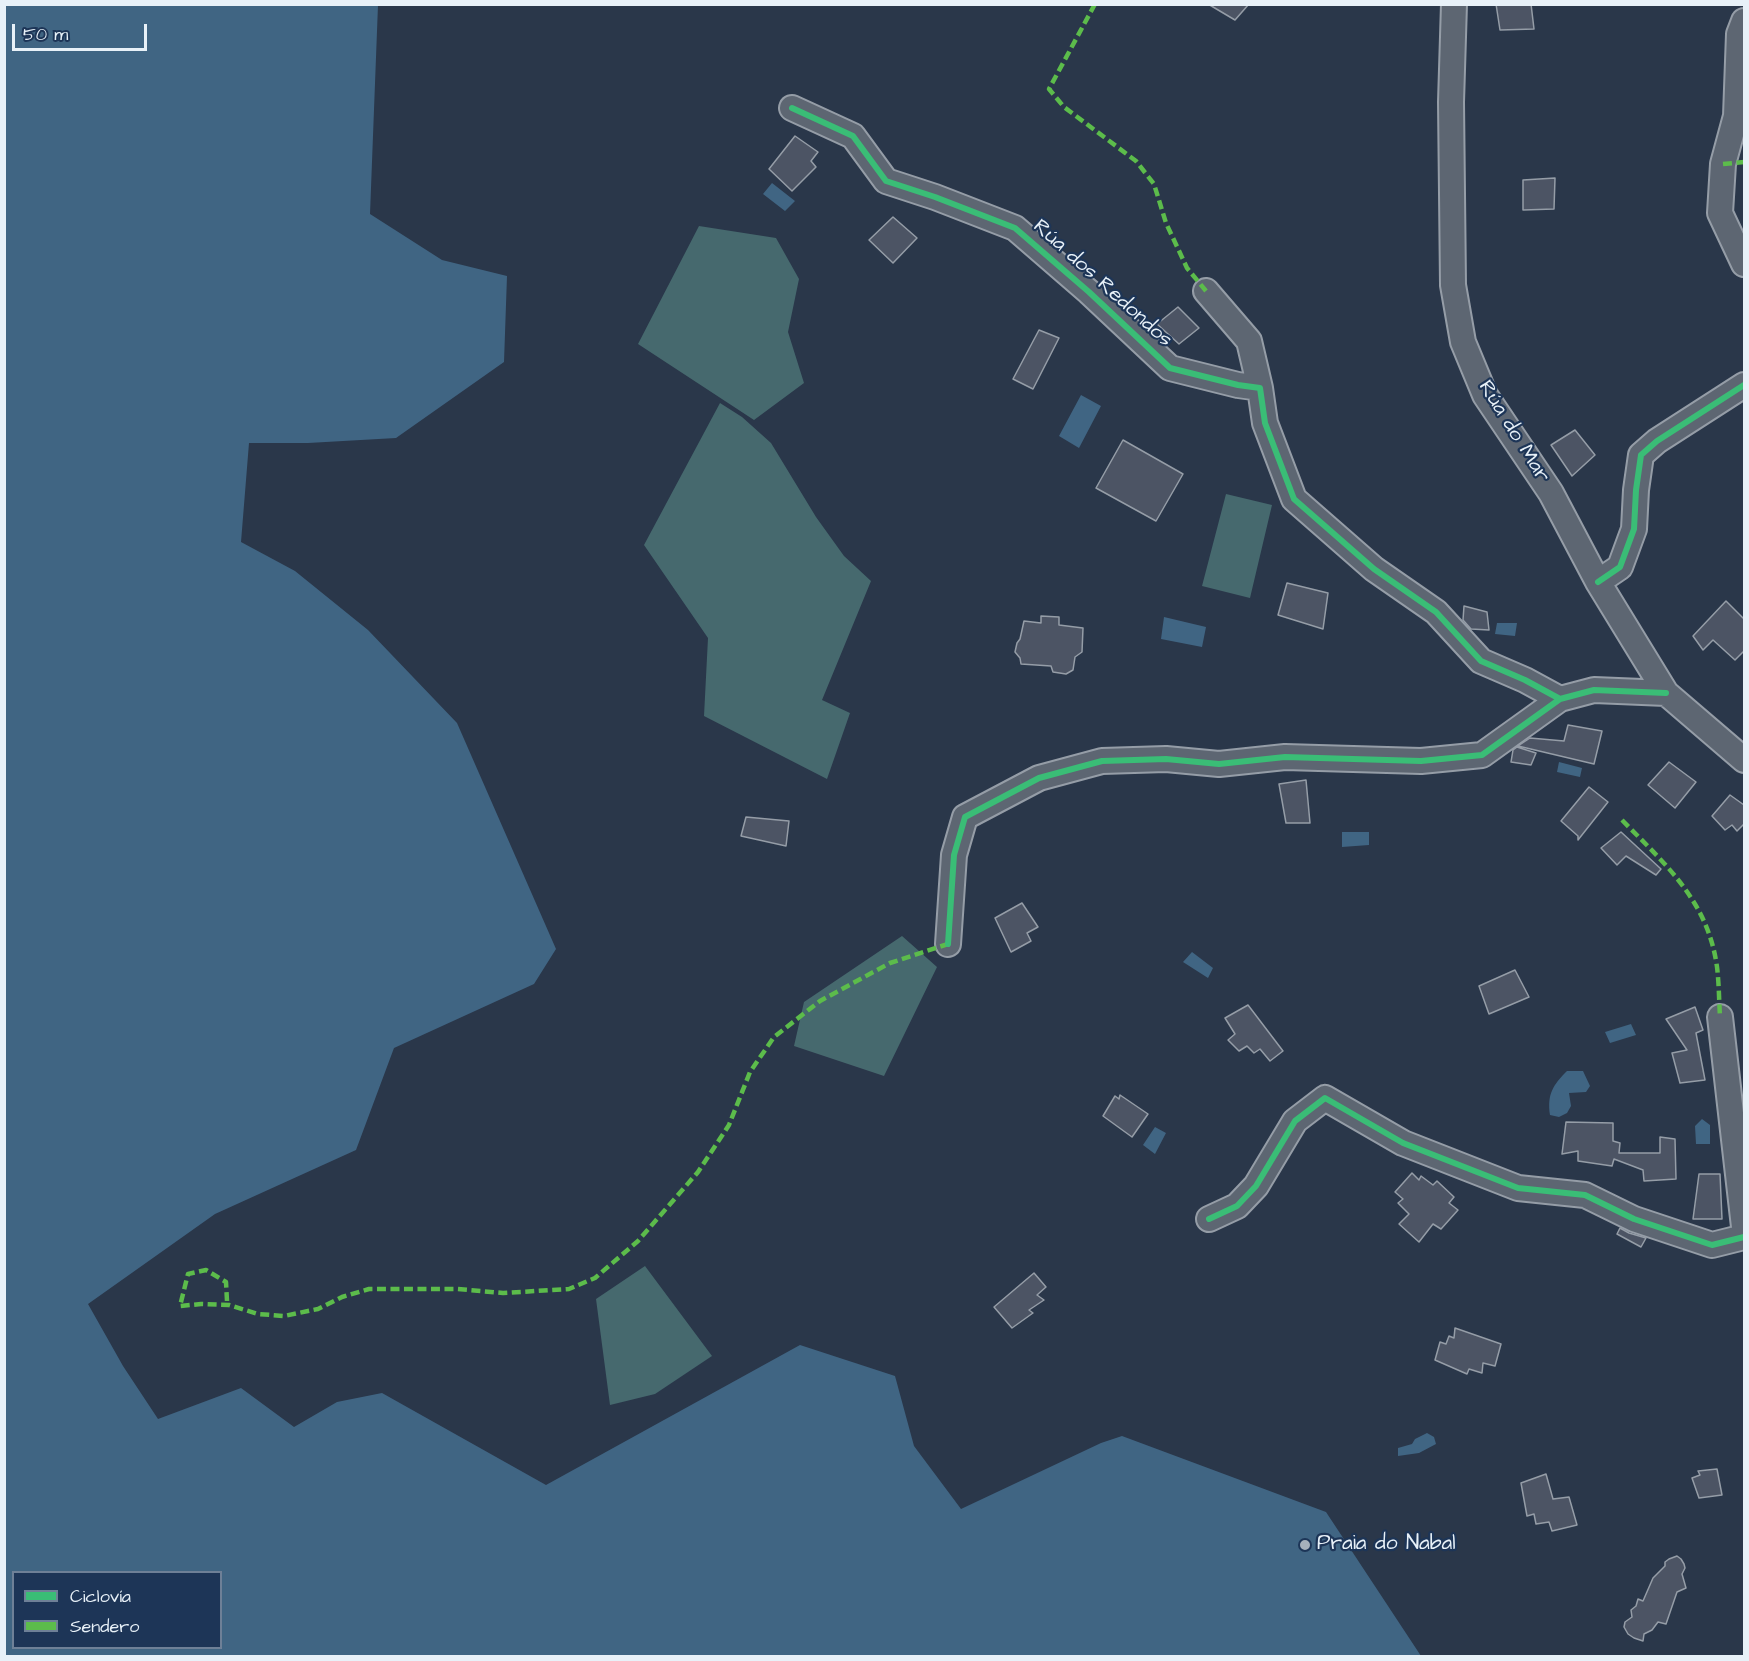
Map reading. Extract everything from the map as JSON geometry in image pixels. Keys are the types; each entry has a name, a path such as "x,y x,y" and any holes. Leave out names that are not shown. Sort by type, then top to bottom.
{"street":[{"name":"Rúa do Mar","path":"1454,4 1451,102 1453,285 1463,342 1485,395 1551,493 1598,582 1666,693 1744,760"},
{"path":"1744,21 1739,34 1736,116 1723,164 1719,213 1744,264"},
{"name":"Rúa dos Redondos","path":"792,108 853,136 886,181 1015,228 1089,292 1170,368 1238,385 1260,388"},
{"path":"1206,291 1249,341 1265,423 1294,499 1374,570 1436,612 1480,661 1525,680 1560,699"},
{"path":"1598,582 1620,567 1634,529 1641,455 1657,441 1744,385"},
{"path":"948,944 954,855 965,817 1039,778 1102,761 1166,759 1219,764 1285,758 1421,761 1482,755 1560,699 1594,690 1666,693"},
{"path":"1720,1017 1744,1227"},
{"path":"1209,1220 1237,1206 1256,1186 1294,1121 1325,1098 1403,1143 1518,1188 1585,1195 1634,1219 1712,1245 1744,1237"}],"green space":[{"path":"699,226 776,238 799,279 788,332 804,383 754,420 638,344"},
{"path":"720,403 742,417 771,443 816,517 844,556 871,581 822,700 850,713 827,779 704,716 708,638 644,545"},
{"path":"1226,494 1272,505 1250,598 1202,586"},
{"path":"902,936 937,967 884,1076 794,1046 804,1002"},
{"path":"645,1266 712,1356 655,1394 610,1405 596,1299"}],"water":[{"path":"5,4 378,5 370,214 442,260 507,276 504,362 396,438 308,443 249,443 241,542 295,571 368,630 457,723 556,949 534,984 394,1048 356,1150 215,1214 88,1304 123,1366 158,1419 241,1388 294,1427 337,1402 382,1393 546,1485 800,1345 895,1376 914,1446 961,1509 1101,1443 1122,1436 1326,1512 1421,1656 5,1656"},
{"path":"772,183 795,201 785,211 763,194"},
{"path":"1081,395 1101,406 1079,448 1059,436"},
{"path":"1164,617 1206,627 1202,647 1161,639"},
{"path":"1497,623 1517,623 1515,636 1495,634"},
{"path":"1559,762 1582,768 1580,777 1557,772"},
{"path":"1342,832 1369,832 1369,845 1342,847"},
{"path":"1192,952 1213,968 1208,978 1183,962"},
{"path":"1631,1024 1636,1035 1610,1043 1605,1032"},
{"path":"1567,1071 1583,1071 1590,1086 1586,1092 1569,1093 1571,1106 1567,1113 1559,1117 1550,1115 1549,1101 1552,1090"},
{"path":"1702,1119 1710,1125 1710,1144 1696,1144 1695,1126"},
{"path":"1155,1127 1166,1133 1155,1154 1143,1145"},
{"path":"1427,1433 1434,1437 1436,1444 1419,1453 1398,1456 1398,1448 1412,1444 1415,1439"}],"building":[{"path":"1208,4 1249,4 1235,20"},
{"path":"1496,4 1531,4 1534,29 1500,30"},
{"path":"795,136 818,152 811,161 816,167 792,191 769,169"},
{"path":"1555,178 1554,209 1523,210 1523,180"},
{"path":"893,217 917,238 893,263 869,240"},
{"path":"1178,307 1199,328 1179,344 1157,324"},
{"path":"1039,330 1059,338 1033,389 1013,379"},
{"path":"1575,430 1595,455 1572,476 1551,445"},
{"path":"1123,440 1183,474 1156,521 1096,488"},
{"path":"1287,583 1328,593 1323,629 1278,615"},
{"path":"1726,601 1744,619 1744,651 1735,660 1713,640 1703,650 1693,636"},
{"path":"1464,606 1487,612 1489,630 1471,629 1463,620"},
{"path":"1041,616 1059,617 1059,625 1083,628 1082,652 1075,657 1073,670 1066,674 1053,672 1051,666 1021,664 1015,652 1024,621 1041,623"},
{"path":"1568,725 1602,731 1594,764 1518,746 1530,738 1564,741"},
{"path":"1517,747 1536,753 1531,765 1511,762 1513,750"},
{"path":"1669,762 1696,782 1675,808 1648,785"},
{"path":"1306,780 1310,823 1286,823 1279,784"},
{"path":"1589,787 1608,802 1578,840 1578,836 1561,821"},
{"path":"1730,795 1744,805 1744,824 1737,831 1732,825 1725,830 1712,816"},
{"path":"746,817 789,821 786,846 741,836"},
{"path":"1621,832 1661,869 1656,875 1626,856 1617,865 1601,848"},
{"path":"1022,903 1038,927 1027,933 1031,941 1011,952 995,918"},
{"path":"1515,970 1529,997 1489,1014 1479,986"},
{"path":"1248,1005 1283,1051 1270,1061 1260,1049 1254,1053 1247,1046 1239,1051 1228,1040 1235,1034 1225,1018"},
{"path":"1695,1007 1703,1030 1696,1033 1705,1080 1680,1083 1672,1053 1687,1050 1666,1019"},
{"path":"1120,1095 1148,1114 1132,1137 1103,1116 1115,1096 1119,1099"},
{"path":"1566,1122 1613,1123 1613,1141 1620,1143 1619,1153 1660,1153 1660,1137 1675,1139 1676,1179 1644,1181 1643,1170 1614,1159 1612,1166 1578,1161 1578,1151 1562,1154"},
{"path":"1412,1173 1419,1180 1421,1176 1433,1185 1437,1181 1454,1197 1449,1203 1458,1210 1441,1229 1433,1224 1419,1242 1399,1224 1409,1214 1398,1203 1403,1199 1395,1192"},
{"path":"1699,1174 1720,1174 1722,1219 1693,1219"},
{"path":"1620,1228 1646,1238 1641,1247 1617,1234"},
{"path":"1034,1273 1046,1287 1037,1295 1044,1300 1029,1310 1033,1313 1012,1328 994,1307"},
{"path":"1455,1328 1501,1344 1495,1366 1483,1363 1482,1373 1469,1369 1467,1374 1435,1360 1440,1342 1446,1344 1449,1336 1454,1338"},
{"path":"1717,1469 1722,1495 1699,1498 1692,1478 1700,1475 1698,1471"},
{"path":"1546,1474 1553,1499 1569,1497 1577,1525 1552,1531 1549,1522 1536,1524 1534,1514 1527,1516 1521,1483"},
{"path":"1677,1556 1684,1564 1682,1574 1686,1588 1677,1592 1666,1624 1658,1622 1652,1630 1644,1634 1643,1641 1634,1638 1624,1627 1625,1622 1632,1617 1631,1610 1636,1606 1638,1599 1643,1601 1653,1578 1665,1566 1665,1562"}],"marked path":[{"path":"1095,4 1049,89 1064,107 1136,161 1154,184 1166,223 1187,268 1206,291"},
{"path":"1723,164 1744,162"},
{"path":"1622,820 1683,886 1705,923 1717,967 1720,1017"},
{"path":"227,1301 226,1282 206,1270 188,1274 180,1306 229,1305 258,1314 284,1316 318,1309 342,1297 369,1289 457,1289 503,1293 569,1289 595,1278 638,1241 698,1172 729,1125 750,1072 774,1037 820,1001 890,963 948,944"}],"cycle path":[{"path":"792,108 853,136 886,181 1015,228 1089,292 1170,368 1238,385 1260,388 1265,423 1294,499 1374,569 1436,612 1481,661 1525,680 1560,699 1594,690 1666,693"},
{"path":"1598,582 1620,567 1634,529 1641,455 1657,441 1744,385"},
{"path":"948,944 954,855 965,817 1039,778 1102,761 1166,759 1219,764 1285,757 1421,761 1482,755 1560,699"},
{"path":"1209,1219 1237,1206 1256,1186 1295,1121 1325,1098 1403,1143 1518,1188 1585,1195 1634,1219 1712,1245 1744,1237"}],"place":[{"name":"Praia do Nabal","path":"1305,1545"}]}
